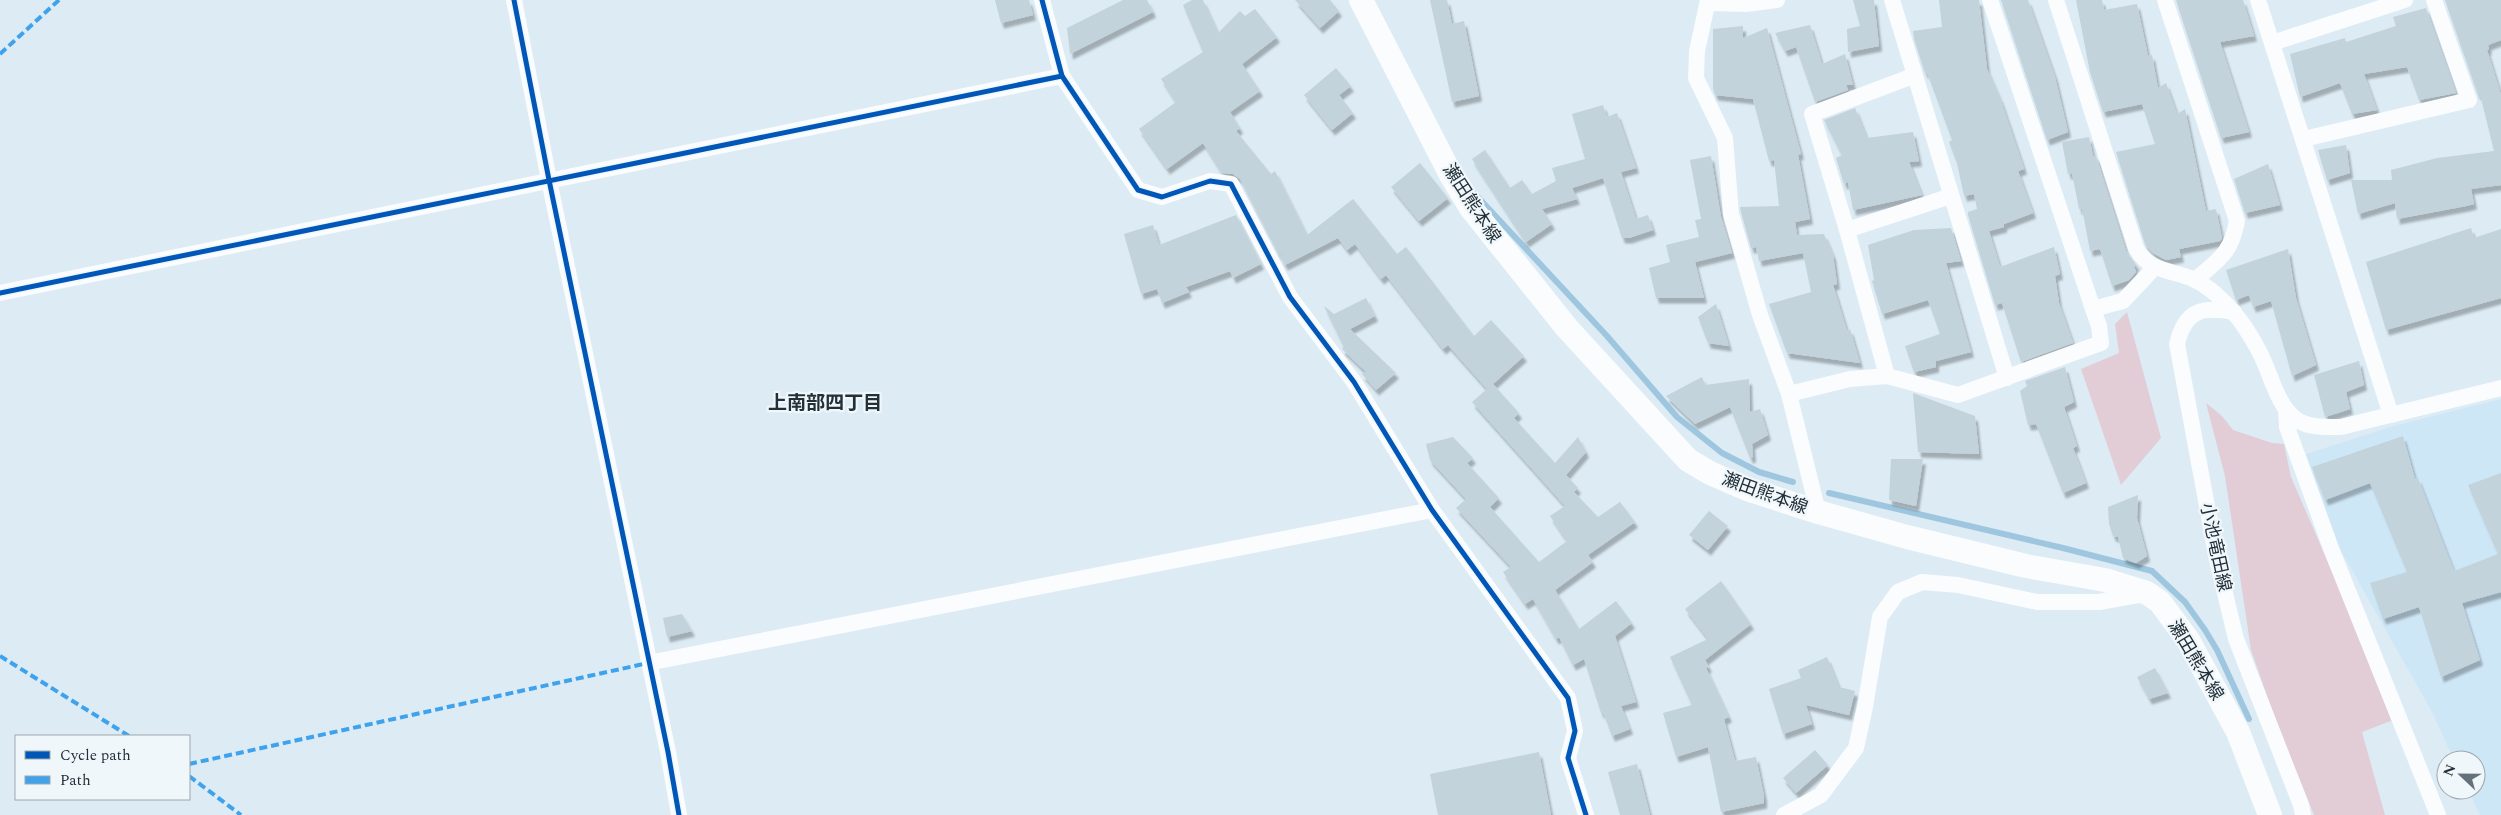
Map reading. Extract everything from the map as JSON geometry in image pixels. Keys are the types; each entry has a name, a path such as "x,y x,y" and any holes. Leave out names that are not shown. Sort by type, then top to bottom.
{"main road":[{"name":"瀬田熊本線","path":"1361,0 1451,175 1471,208 1567,328 1688,460 1710,473 1748,489 1907,538 2017,564 2105,580 2147,594 2160,602 2188,640 2238,732 2270,815"}],"street":[{"path":"514,0 549,180 668,752 679,815"},
{"path":"1042,0 1062,76 1138,190 1162,197 1210,181 1231,184 1290,297 1354,382 1432,510 1568,698 1575,731 1568,758 1586,815"},
{"path":"1777,0 1746,4 1708,1 1696,51 1696,78 1725,138 1731,214 1760,315 1789,394 1818,512"},
{"path":"1892,0 1913,76 2007,378"},
{"path":"1789,394 1850,379 1887,376 1958,395 2101,344 2099,326 1990,0"},
{"path":"2056,0 2136,248 2141,257 2155,268 2194,280 2214,294 2234,312 2259,351 2286,410 2287,427 2332,551 2438,815"},
{"path":"2164,0 2237,221 2233,242 2221,258 2194,280"},
{"path":"2258,0 2391,414"},
{"path":"2272,43 2405,0"},
{"path":"2304,139 2469,100 2434,0"},
{"path":"0,293 1062,76"},
{"path":"1887,376 1847,230 1812,114 1913,76"},
{"path":"1847,230 1951,196"},
{"path":"2093,309 2123,301 2155,268"},
{"name":"小池竜田線","path":"2234,312 2214,308 2197,311 2180,330 2177,344 2218,560 2236,639 2301,805 2303,815"},
{"path":"2286,410 2298,421 2317,427 2348,426 2501,388"},
{"path":"648,663 1432,510"},
{"path":"1784,815 1821,795 1856,748 1880,617 1898,592 1922,582 1958,585 2037,602 2099,602 2147,594"}],"shaded area":[{"path":"2127,312 2161,438 2121,485 2081,369 2119,353 2115,324"},
{"path":"2501,399 2501,815 2480,815 2473,800 2486,800 2486,750 2449,750 2432,712 2339,547 2306,454 2397,425"},
{"path":"2206,403 2222,416 2233,430 2272,443 2284,444 2291,477 2396,719 2362,732 2385,815 2314,815 2277,724 2251,650 2225,476"}],"building":[{"path":"995,0 1029,0 1033,15 1001,23"},
{"path":"1123,0 1147,0 1153,12 1070,54 1067,28"},
{"path":"1192,0 1203,0 1218,33 1240,11 1245,16 1255,9 1277,37 1242,64 1260,91 1230,112 1240,128 1236,131 1271,174 1275,171 1307,235 1353,199 1397,254 1406,247 1474,336 1491,320 1524,356 1493,384 1519,413 1514,418 1555,463 1578,437 1586,452 1566,475 1578,488 1574,492 1598,517 1620,502 1635,522 1588,555 1593,562 1555,590 1579,629 1616,601 1632,623 1615,636 1636,702 1621,706 1630,729 1612,736 1603,712 1601,713 1584,659 1573,665 1559,637 1556,639 1533,599 1525,604 1503,572 1511,567 1456,508 1466,499 1430,460 1426,444 1453,437 1473,458 1467,463 1499,498 1490,507 1539,562 1567,541 1550,516 1565,506 1472,402 1487,389 1448,345 1443,349 1386,275 1381,279 1355,244 1347,250 1338,238 1285,265 1280,256 1285,252 1279,255 1240,179 1233,174 1222,173 1203,143 1167,169 1139,129 1176,102 1161,79 1203,52 1183,5"},
{"path":"1295,0 1330,0 1339,11 1320,28"},
{"path":"1430,0 1447,0 1452,24 1464,21 1479,96 1452,102"},
{"path":"1853,0 1874,0 1879,46 1848,52 1847,29 1860,26"},
{"path":"1939,0 1979,0 1987,69 2001,101 2024,169 2018,171 2033,213 2004,224 2004,227 1989,231 2000,267 2054,247 2060,274 2055,276 2059,303 2073,343 2021,362 2002,303 1995,305 1968,215 1968,212 1977,209 1974,194 1964,196 1957,163 1949,142 1952,140 1927,72 1925,73 1914,39 1913,31 1942,27"},
{"path":"2001,0 2028,0 2055,77 2068,132 2047,140"},
{"path":"2076,0 2102,0 2104,10 2137,4 2148,56 2152,55 2158,88 2166,83 2177,114 2185,109 2206,211 2216,209 2222,238 2220,241 2179,249 2181,257 2166,260 2153,253 2145,244 2116,152 2155,144 2142,104 2103,112 2090,72"},
{"path":"2176,0 2243,0 2254,36 2220,42 2249,132 2221,138"},
{"path":"2445,0 2501,0 2501,40 2488,45 2489,49 2487,50 2501,95 2501,185 2471,189 2474,204 2466,206 2397,219 2395,203 2358,214 2351,180 2392,180 2391,170 2437,158 2494,151 2480,94 2478,95"},
{"path":"2426,8 2456,93 2419,100 2407,67 2364,74 2377,110 2352,114 2340,83 2300,97 2290,54 2345,38 2346,42 2396,26 2393,17"},
{"path":"1810,25 1822,64 1845,54 1853,85 1846,85 1848,90 1815,102 1796,47 1785,51 1775,33"},
{"path":"1743,26 1743,38 1767,28 1801,154 1798,155 1810,219 1795,222 1797,235 1824,234 1833,255 1837,284 1833,285 1847,331 1850,329 1860,363 1787,353 1769,304 1811,292 1803,253 1759,261 1756,247 1751,248 1741,212 1740,207 1779,206 1774,160 1769,161 1753,99 1715,95 1713,89 1713,29"},
{"path":"1336,68 1351,86 1339,95 1353,113 1332,130 1304,95"},
{"path":"1603,105 1607,117 1617,113 1636,168 1621,172 1636,219 1648,215 1653,230 1629,238 1622,238 1603,178 1572,188 1577,199 1542,209 1552,224 1526,242 1472,159 1485,150 1510,188 1522,180 1532,194 1556,181 1552,168 1585,159 1572,114"},
{"path":"1855,108 1867,138 1913,132 1919,161 1909,162 1922,195 1853,210 1848,182 1844,184 1836,158 1842,155 1824,120"},
{"path":"2089,137 2093,156 2096,156 2126,251 2137,266 2134,266 2136,272 2129,280 2112,286 2100,249 2090,251 2082,208 2079,209 2072,173 2068,174 2062,142"},
{"path":"2346,145 2350,173 2327,180 2318,150"},
{"path":"1711,156 1721,217 1732,253 1695,262 1704,298 1656,298 1649,268 1670,262 1666,245 1699,237 1695,220 1701,219 1690,160"},
{"path":"1420,163 1448,198 1419,221 1391,187"},
{"path":"2268,164 2280,205 2245,213 2234,179"},
{"path":"1236,215 1261,264 1233,278 1230,271 1186,287 1189,292 1162,303 1157,289 1141,294 1124,234 1153,225 1159,245"},
{"path":"1951,228 1961,261 1946,263 1971,352 1936,361 1936,367 1914,372 1905,346 1940,334 1928,300 1882,314 1872,281 1874,280 1868,245 1914,230"},
{"path":"2471,228 2474,238 2501,229 2501,298 2386,330 2366,262"},
{"path":"2288,249 2296,298 2316,365 2292,376 2271,301 2253,307 2249,295 2236,300 2226,270"},
{"path":"1366,298 1375,316 1350,329 1396,373 1376,390 1362,374 1366,372 1342,349 1344,347 1324,306 1334,314"},
{"path":"1716,304 1729,346 1708,343 1698,317"},
{"path":"2359,361 2364,385 2346,392 2350,409 2325,417 2314,375"},
{"path":"2065,367 2074,402 2064,407 2077,446 2073,448 2086,483 2063,493 2036,424 2028,425 2020,391 2027,386 2025,381"},
{"path":"1702,377 1705,385 1749,379 1750,412 1760,409 1768,435 1752,444 1753,457 1750,458 1730,407 1695,424 1666,396"},
{"path":"1913,393 1975,416 1979,454 1918,452"},
{"path":"2403,436 2415,479 2418,478 2454,571 2498,554 2468,485 2501,473 2501,592 2462,603 2480,660 2441,677 2419,607 2383,619 2370,583 2407,572 2370,483 2325,500 2312,467"},
{"path":"1891,459 1923,459 1916,506 1889,500"},
{"path":"2138,495 2137,518 2147,556 2136,563 2123,558 2118,537 2113,536 2109,524 2108,507"},
{"path":"1709,511 1728,526 1708,550 1689,535"},
{"path":"1721,581 1751,624 1705,660 1709,667 1706,668 1729,717 1724,719 1735,761 1756,757 1764,803 1721,812 1708,747 1676,757 1663,713 1692,705 1670,657 1708,639 1685,609"},
{"path":"682,614 692,631 667,637 663,618"},
{"path":"1827,657 1839,687 1855,691 1849,715 1806,705 1812,724 1783,734 1769,689 1801,678 1798,670"},
{"path":"2155,668 2168,693 2149,699 2137,677"},
{"path":"1815,750 1828,765 1796,793 1783,778"},
{"path":"1539,752 1551,815 1438,815 1430,774"},
{"path":"1637,764 1650,815 1620,815 1608,772"}],"waterway":[{"path":"1475,194 1607,336 1677,417 1722,453 1759,472 1793,482"},
{"path":"1829,493 2152,571 2185,602 2205,630 2217,650 2249,719"}],"marked path":[{"path":"0,54 59,0"},
{"path":"0,656 127,735"},
{"path":"190,764 648,663"},
{"path":"190,777 241,815"}],"cycle path":[{"path":"514,0 549,180 668,752 679,815"},
{"path":"1042,0 1062,76 1138,190 1162,197 1210,181 1231,184 1290,297 1354,382 1432,510 1568,698 1575,731 1568,758 1586,815"},
{"path":"0,293 1062,76"}],"district":[{"name":"上南部四丁目","path":"825,402"}]}
